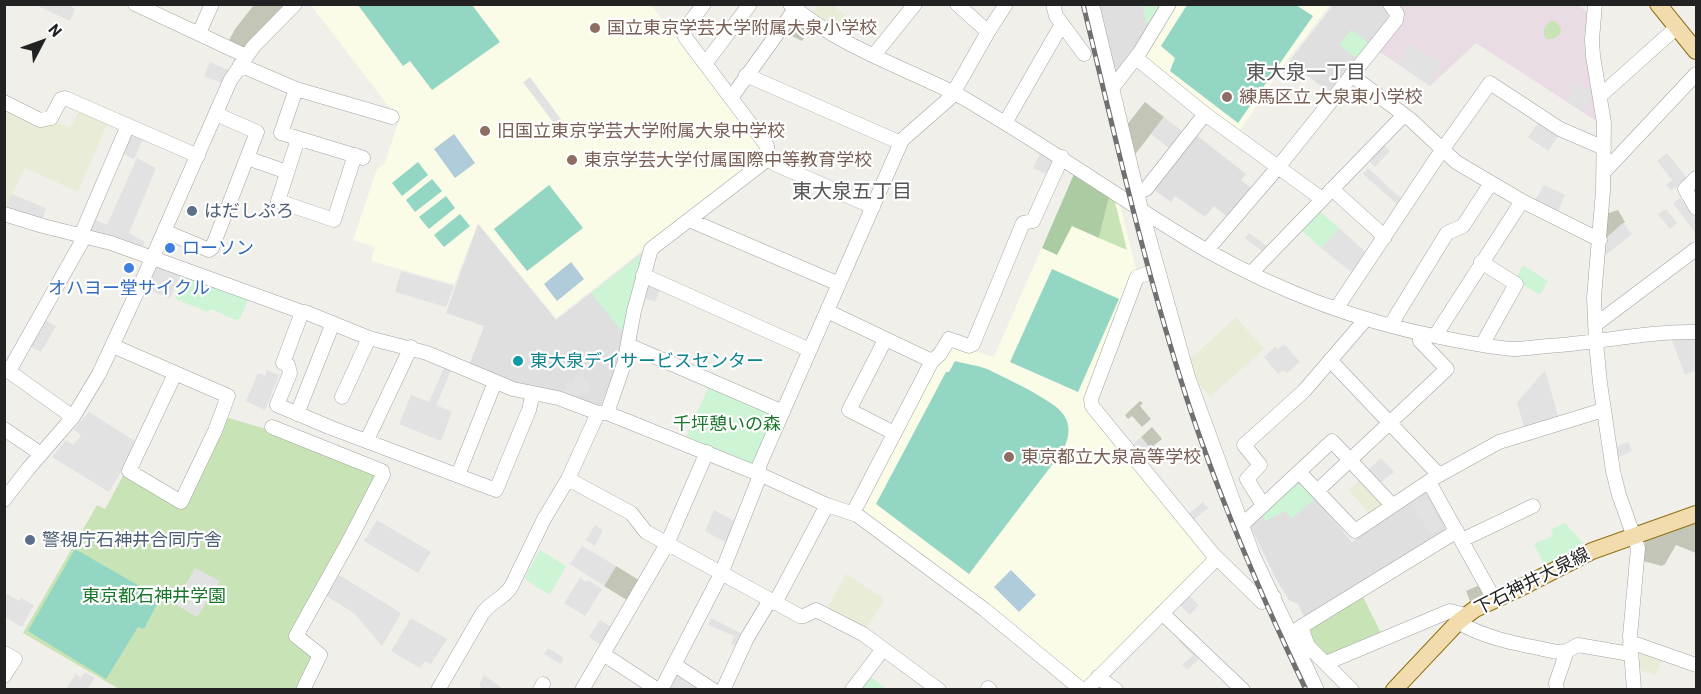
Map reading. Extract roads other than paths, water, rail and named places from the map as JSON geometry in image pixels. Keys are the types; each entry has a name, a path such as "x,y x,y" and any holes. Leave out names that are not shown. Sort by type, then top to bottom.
{"main road":[{"path":"1663,6 1696,51"},
{"name":"下石神井大泉線","path":"1394,690 1461,619 1494,599 1592,550 1696,514"}],"street":[{"path":"135,4 199,33 243,61 296,88 392,117"},
{"path":"199,33 212,4"},
{"path":"4,500 86,398 113,346 216,114 243,61 263,36 295,4"},
{"path":"704,4 683,34 767,146 768,159"},
{"path":"705,64 750,4"},
{"path":"731,98 796,10 814,4"},
{"path":"873,55 915,4"},
{"path":"957,4 988,32"},
{"path":"603,654 660,690 721,574 759,478 759,466 901,143 953,92 1006,4"},
{"path":"1053,4 1056,16 1084,54"},
{"path":"1092,4 1141,209 1188,377 1253,555 1274,597 1296,630 1308,646 1352,690"},
{"path":"1113,87 1136,58 1169,4"},
{"path":"1207,250 1396,20 1397,14 1390,4"},
{"path":"1595,4 1593,56 1604,123 1600,240 1594,297 1595,325 1604,410 1615,479 1638,548 1630,649 1634,690"},
{"path":"796,10 826,30 873,55 953,92 1062,157 1207,250 1251,273 1365,320 1419,333 1514,349 1596,342 1671,332 1696,332"},
{"path":"1005,123 1062,24"},
{"path":"1600,96 1677,27"},
{"path":"1136,58 1205,114 1278,166 1327,194 1385,237"},
{"path":"1603,172 1696,74"},
{"path":"746,75 901,143"},
{"path":"1351,75 1404,115 1456,162 1522,201 1600,240"},
{"path":"1336,309 1490,83 1560,129 1604,148"},
{"path":"296,88 281,133 360,157 334,220 278,201 298,139"},
{"path":"4,102 40,120 51,117 61,99 65,98 198,156"},
{"path":"164,231 209,250 212,248 257,132 216,114"},
{"path":"1138,192 1146,189 1205,114"},
{"path":"1251,273 1404,115"},
{"path":"73,417 7,369 83,235 129,127"},
{"path":"853,513 932,361 940,354 949,339 969,346 973,344 1023,223 1033,221 1062,157"},
{"path":"247,158 287,172"},
{"path":"768,159 873,207"},
{"path":"438,690 486,608 502,598 511,587 544,519 603,413 624,364 643,275 651,249 768,159"},
{"path":"1696,178 1685,189 1696,208"},
{"path":"1391,327 1447,233 1463,226 1491,183"},
{"path":"1435,336 1522,201"},
{"path":"4,214 83,235 153,258 306,312 369,338 411,347 513,389 558,398 603,413 707,452 827,505 853,513 985,610 1084,690 1216,558"},
{"path":"691,218 694,222 839,284"},
{"path":"1595,325 1696,249"},
{"path":"1481,262 1516,284 1482,345"},
{"path":"1158,270 1137,276 1091,403 1216,558 1262,602 1274,597"},
{"path":"643,275 810,350"},
{"path":"827,311 932,361"},
{"path":"302,312 284,363 288,365 290,373 277,405 496,490 530,410 533,393"},
{"path":"1263,505 1247,479 1260,465 1244,445 1292,403 1365,320"},
{"path":"297,414 333,324"},
{"path":"1317,491 1447,369 1420,340 1419,333"},
{"path":"342,397 369,338"},
{"path":"885,339 849,410 894,433"},
{"path":"628,345 783,412"},
{"path":"113,346 228,397 181,502 129,471 175,374"},
{"path":"367,440 411,347"},
{"path":"1330,360 1389,422 1434,479 1494,599"},
{"path":"458,475 495,382"},
{"path":"1300,473 1354,531 1434,479 1499,442 1604,410"},
{"path":"272,427 382,471 383,475 296,636 320,655 303,690"},
{"path":"4,429 41,454"},
{"path":"1242,525 1332,441 1392,505"},
{"path":"582,690 667,544 707,452"},
{"path":"568,479 631,513 643,530 721,574 802,616 819,611 863,634 939,690"},
{"path":"723,690 747,638 773,601 827,505"},
{"path":"1296,630 1460,535 1533,506"},
{"path":"1326,663 1450,611 1473,631 1502,640 1558,652 1567,651 1578,645 1630,649 1696,665"},
{"path":"1162,613 1243,690"},
{"path":"1296,630 1317,690"},
{"path":"852,690 882,649"},
{"path":"1557,690 1556,683 1567,651"},
{"path":"4,653 15,659 4,676"},
{"path":"675,665 714,690"},
{"path":"1098,677 1116,690"}],"water":[{"path":"454,134 475,163 455,178 434,149"},
{"path":"571,262 584,279 557,301 544,284"},
{"path":"1011,570 1036,595 1019,612 994,587"}],"railway":[{"path":"1083,4 1140,236 1165,328 1192,414 1236,534 1306,690"}],"place":[{"name":"国立東京学芸大学附属大泉小学校","path":"595,28"},
{"name":"練馬区立 大泉東小学校","path":"1227,97"},
{"name":"旧国立東京学芸大学附属大泉中学校","path":"485,131"},
{"name":"東京学芸大学付属国際中等教育学校","path":"572,160"},
{"name":"はだしぷろ","path":"192,211"},
{"name":"ローソン","path":"170,248"},
{"name":"オハヨー堂サイクル","path":"129,268"},
{"name":"東大泉デイサービスセンター","path":"518,361"},
{"name":"東京都立大泉高等学校","path":"1009,457"},
{"name":"警視庁石神井合同庁舎","path":"30,540"}],"district":[{"name":"東大泉一丁目","path":"1306,72"},
{"name":"東大泉五丁目","path":"852,191"}],"park label":[{"name":"千坪憩いの森","path":"727,424"},
{"name":"東京都石神井学園","path":"154,596"}]}
